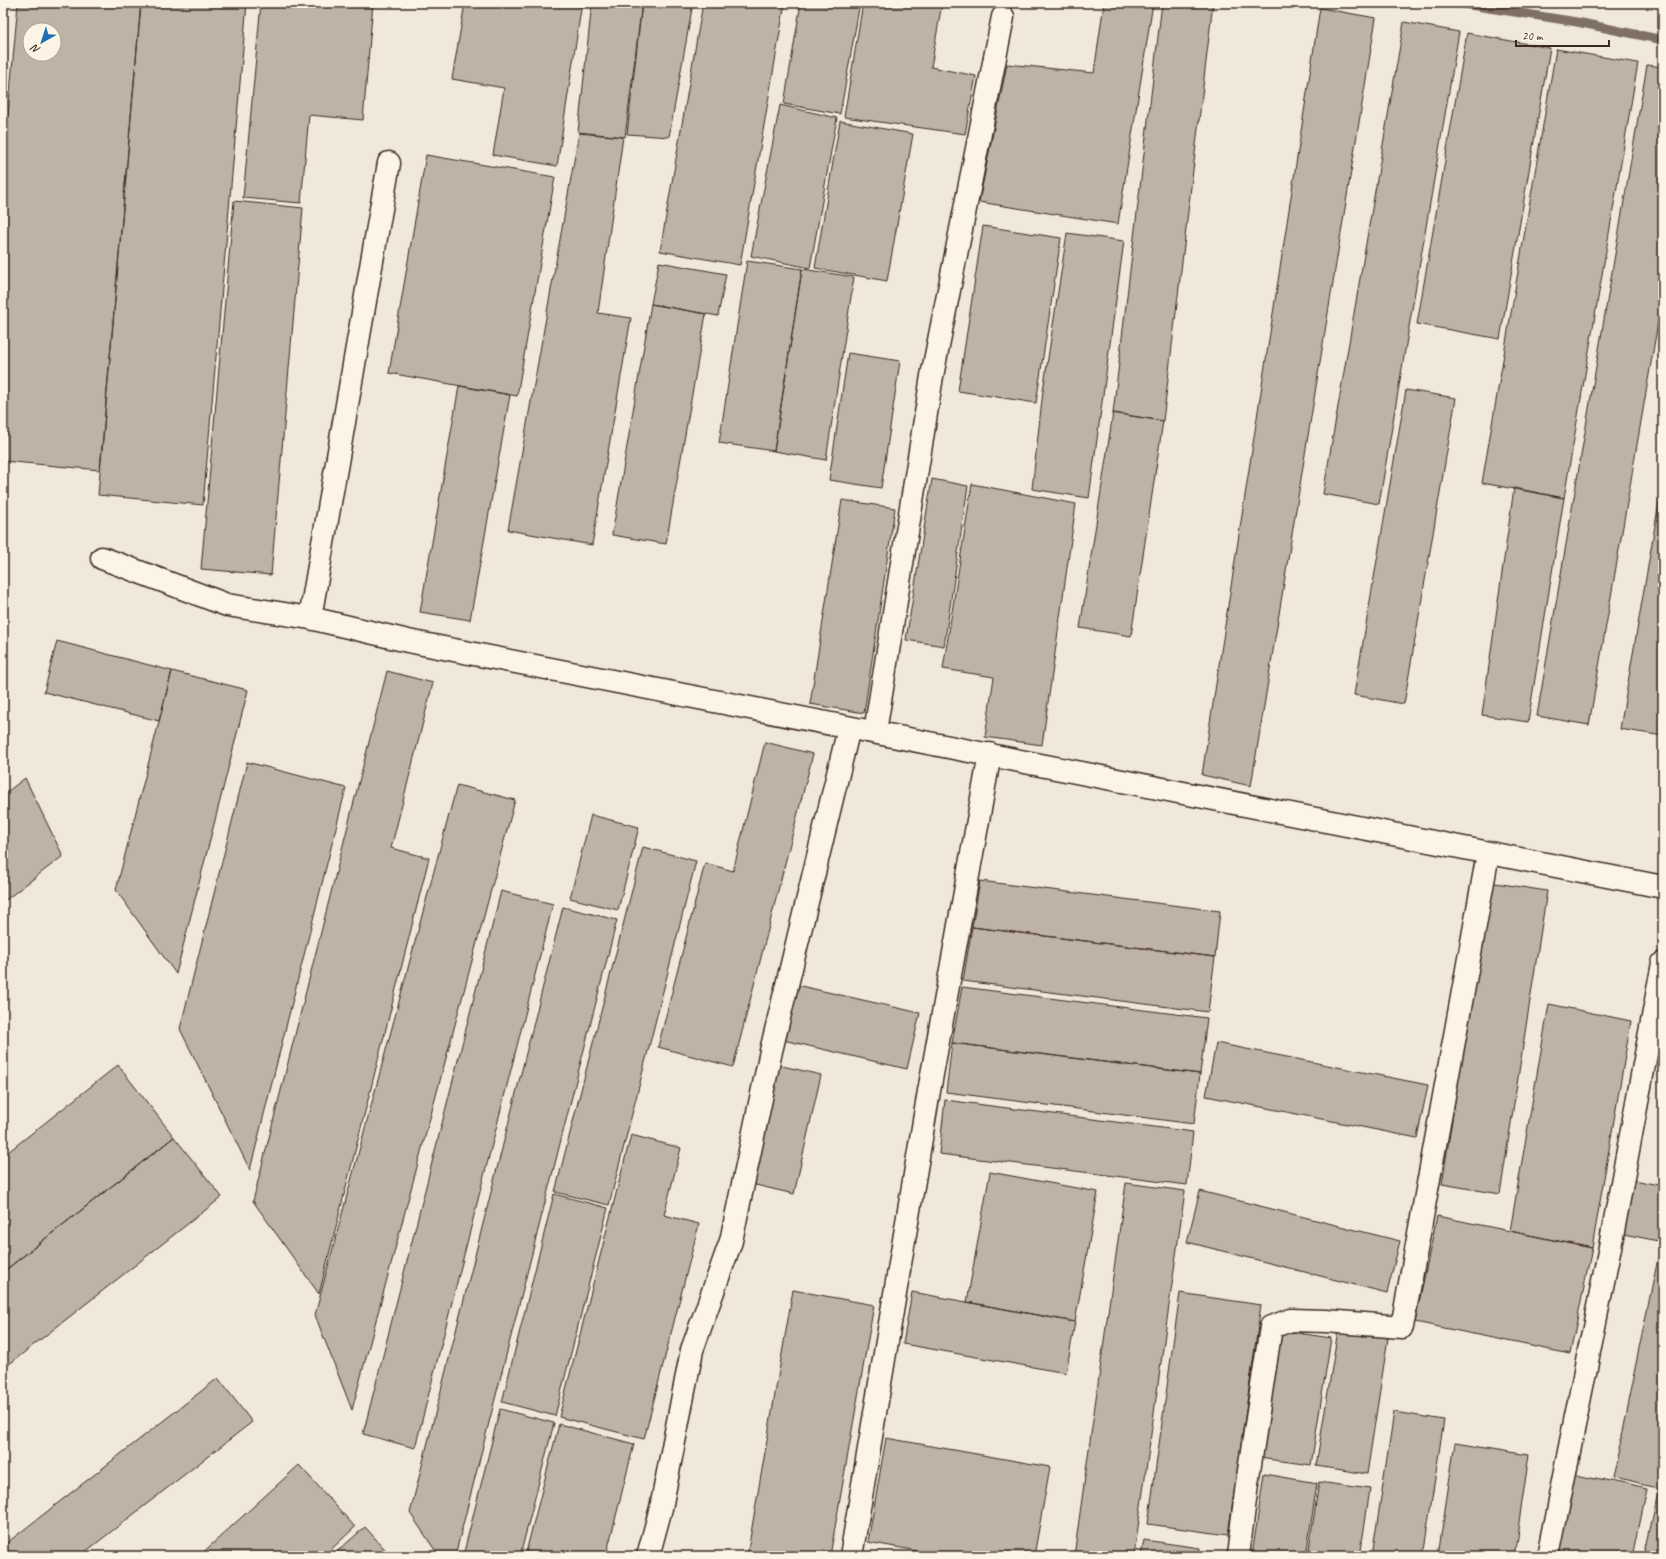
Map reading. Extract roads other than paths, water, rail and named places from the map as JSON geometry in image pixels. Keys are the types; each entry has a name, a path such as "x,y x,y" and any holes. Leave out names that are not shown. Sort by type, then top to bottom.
{"street":[{"path":"874,732 932,376 1003,17"},
{"path":"310,618 389,162"},
{"path":"102,558 228,605 310,618 408,641 849,728 990,754 1488,854 1663,887"},
{"path":"648,1556 661,1508 692,1350 731,1241 771,1051 849,728"},
{"path":"850,1556 929,1091 990,754"},
{"path":"1238,1556 1271,1327 1291,1320 1326,1321 1402,1327 1488,854"},
{"path":"1548,1556 1612,1240 1663,963"}],"waterway":[{"path":"1457,3 1577,22 1663,40"}]}
